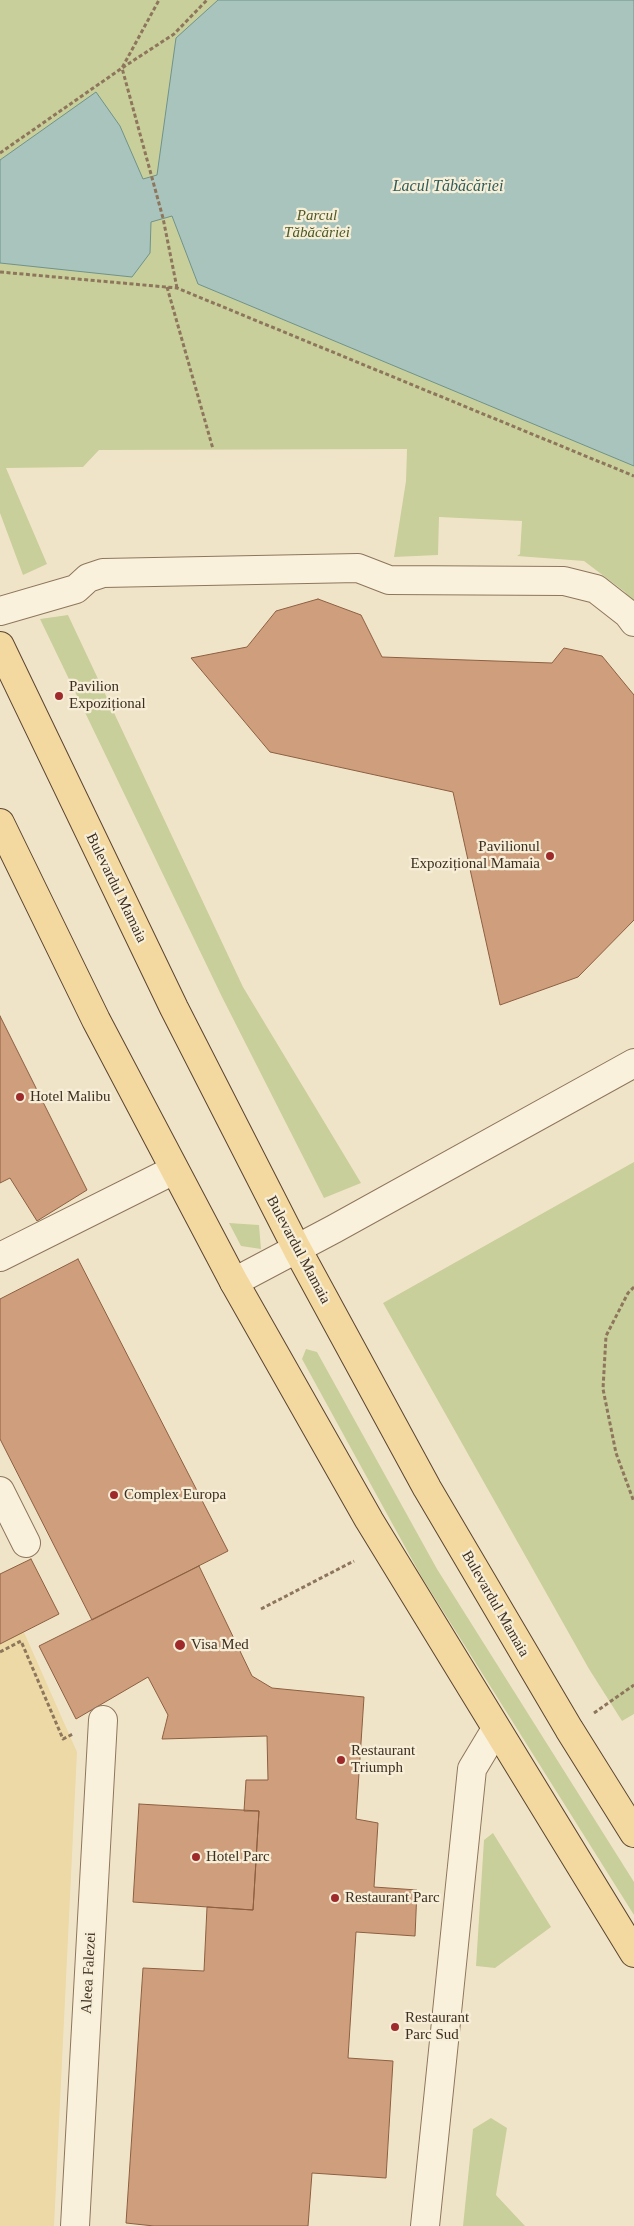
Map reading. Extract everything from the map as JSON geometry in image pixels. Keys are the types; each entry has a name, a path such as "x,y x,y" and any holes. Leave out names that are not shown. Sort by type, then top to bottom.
{"main road":[{"name":"Bulevardul Mamaia","path":"0,646 174,1008 296,1249 427,1488 569,1729 634,1834"},
{"path":"0,823 96,1020 234,1282 369,1520 634,1953"}],"street":[{"path":"0,611 76,589 88,578 103,573 358,568 389,580 564,581 596,589 628,614 634,622"},
{"path":"234,1282 634,1063"},
{"path":"0,1257 174,1170"},
{"path":"0,1491 26,1543"},
{"name":"Aleea Falezei","path":"75,2226 103,1720"},
{"path":"426,2226 472,1769 496,1730"}],"path":[{"path":"159,0 122,68 163,218 177,288"},
{"path":"0,153 174,34 207,0"},
{"path":"0,272 177,288 634,476"},
{"path":"167,287 212,449"},
{"path":"634,1287 628,1293 606,1336 603,1389 616,1453 634,1502"},
{"path":"261,1609 354,1561"},
{"path":"0,1652 21,1641 63,1739 103,1720"},
{"path":"569,1729 634,1684"}],"green space":[{"name":"Lacul Tăbăcăriei","path":"0,0 634,0 634,606 625,592 584,561 517,556 520,554 522,521 439,517 438,555 394,557 406,481 407,449 99,450 83,467 6,468 47,564 23,575 0,513"},
{"path":"68,615 243,987 361,1183 324,1198 222,997 40,619"},
{"path":"634,1162 634,1714 622,1721 589,1669 383,1303"},
{"path":"229,1223 259,1225 261,1249 241,1246"},
{"path":"306,1349 317,1352 437,1569 634,1882 634,1915 421,1576 302,1359"},
{"path":"493,1833 551,1927 495,1968 476,1966 484,1840"},
{"path":"491,2118 507,2128 496,2195 525,2226 463,2226 473,2129"}],"sand":[{"path":"0,1578 77,1752 54,2226 0,2226"}],"water":[{"name":"Lacul Tăbăcăriei","path":"218,0 634,0 634,466 198,284 172,216 151,222 150,253 132,277 0,263 0,160 96,92 120,126 143,179 157,175 176,38"}],"building":[{"name":"Pavilionul Expozițional Mamaia","path":"318,599 361,615 382,657 552,663 564,648 602,656 634,695 634,920 578,977 500,1005 453,792 270,752 191,658 247,647 276,611"},
{"name":"Hotel Malibu","path":"0,1016 87,1190 37,1221 10,1178 0,1183"},
{"name":"Complex Europa","path":"78,1259 228,1551 92,1620 0,1439 0,1299"},
{"path":"31,1559 59,1614 0,1644 0,1574"},
{"name":"Restaurant Parc","path":"199,1566 252,1676 272,1688 364,1697 356,1819 378,1823 374,1887 417,1890 415,1936 356,1932 348,2058 393,2061 386,2178 312,2173 308,2226 154,2226 126,2223 143,1968 204,1971 207,1907 253,1910 259,1811 244,1811 246,1780 268,1780 267,1736 162,1739 168,1715 148,1677 76,1719 39,1646"},
{"name":"Hotel Parc","path":"139,1804 259,1811 253,1910 133,1902"}],"place":[{"name":"Pavilion Expozițional","path":"59,696"},
{"name":"Pavilionul Expozițional Mamaia","path":"550,856"},
{"name":"Hotel Malibu","path":"20,1097"},
{"name":"Complex Europa","path":"114,1495"},
{"name":"Visa Med","path":"180,1645"},
{"name":"Restaurant Triumph","path":"341,1760"},
{"name":"Hotel Parc","path":"196,1857"},
{"name":"Restaurant Parc","path":"335,1898"},
{"name":"Restaurant Parc Sud","path":"395,2027"}],"park label":[{"name":"Parcul Tăbăcăriei","path":"317,224"}]}
